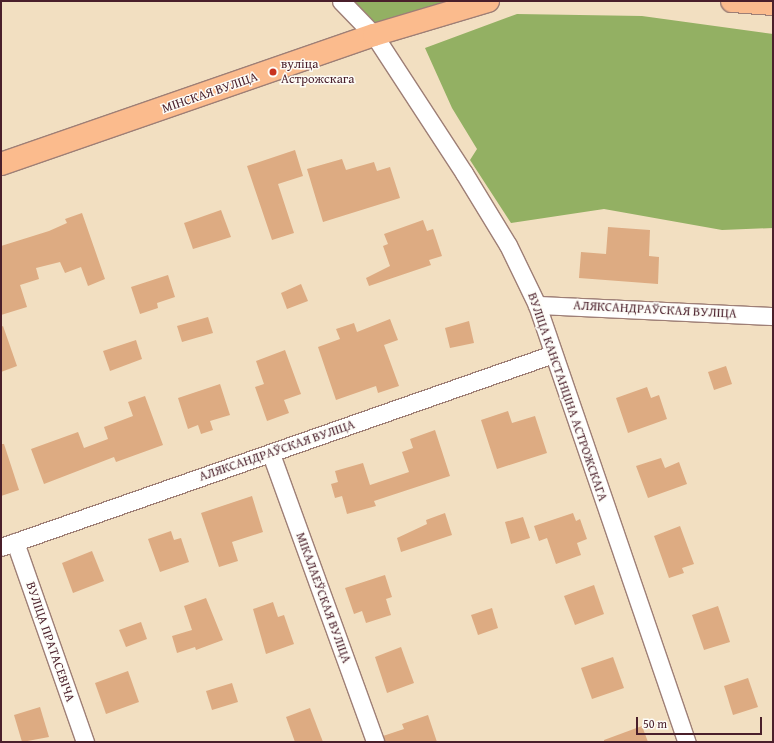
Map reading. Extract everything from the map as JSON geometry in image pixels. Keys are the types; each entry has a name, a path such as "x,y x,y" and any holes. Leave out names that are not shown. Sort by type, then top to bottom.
{"main road":[{"name":"МІНСКАЯ ВУЛІЦА","path":"1,164 374,35 488,1"},
{"path":"732,1 773,4"}],"street":[{"name":"ВУЛІЦА КАНСТАНЦІНА АСТРОЖСКАГА","path":"341,1 374,35 496,225 537,305 687,742"},
{"name":"АЛЯКСАНДРАЎСКАЯ ВУЛІЦА","path":"537,305 773,316"},
{"name":"АЛЯКСАНДРАЎСКАЯ ВУЛІЦА","path":"8,544 271,454 553,354"},
{"name":"МІКАЛАЕЎСКАЯ ВУЛІЦА","path":"271,454 375,742"},
{"name":"ВУЛІЦА ПРАТАСЕВІЧА","path":"8,544 85,742"}],"green space":[{"path":"341,1 488,1 374,35"},
{"path":"517,14 642,16 773,34 773,228 722,230 604,209 511,223 470,160 477,149 452,108 425,48"}],"building":[{"path":"295,150 303,176 278,184 294,233 272,240 247,166"},
{"path":"342,159 346,170 374,162 377,171 390,167 400,198 323,222 307,169"},
{"path":"221,210 231,237 193,249 184,223"},
{"path":"82,213 105,279 88,286 81,267 65,273 60,262 36,268 39,279 20,285 27,307 1,315 1,246 49,231 67,223 65,219"},
{"path":"423,220 427,231 433,229 442,256 429,260 431,265 369,286 366,278 390,266 383,246 388,244 384,234"},
{"path":"608,227 650,230 649,256 659,257 658,284 579,278 581,252 606,254"},
{"path":"168,275 175,297 157,303 158,308 140,314 131,287"},
{"path":"301,284 308,301 287,309 281,293"},
{"path":"208,317 213,333 182,342 177,326"},
{"path":"390,319 398,340 384,345 399,386 378,393 376,386 336,400 318,347 340,339 336,329 354,323 357,332"},
{"path":"469,321 474,343 450,348 445,328"},
{"path":"3,326 17,366 1,372 1,327"},
{"path":"136,340 142,359 110,371 103,351"},
{"path":"285,350 301,394 284,400 289,413 267,421 255,387 264,384 256,361"},
{"path":"726,366 732,384 714,390 708,372"},
{"path":"220,384 230,415 210,421 213,430 201,434 198,425 188,429 178,398"},
{"path":"647,387 651,398 659,395 667,419 628,433 616,398"},
{"path":"145,396 163,445 116,462 114,457 44,484 31,449 78,432 84,448 108,439 104,427 133,416 128,402"},
{"path":"508,411 512,423 535,416 547,453 497,469 481,420"},
{"path":"435,430 450,476 374,501 376,506 347,514 342,496 335,498 331,484 338,482 335,471 363,463 370,485 409,472 402,452 413,448 410,439"},
{"path":"1,444 4,444 19,490 1,496"},
{"path":"661,458 665,468 679,462 687,484 648,498 636,466"},
{"path":"252,496 263,532 232,542 238,561 219,567 201,513"},
{"path":"445,513 452,535 401,552 397,538 427,524 426,520"},
{"path":"573,513 576,521 580,519 587,539 577,543 581,555 556,564 547,538 539,541 534,526"},
{"path":"523,517 530,538 511,544 505,522"},
{"path":"680,526 694,564 682,568 684,573 669,578 654,536"},
{"path":"171,531 174,540 181,538 189,562 160,572 148,539"},
{"path":"92,551 104,581 73,593 62,563"},
{"path":"385,575 392,597 386,599 391,615 366,623 362,611 354,614 345,588"},
{"path":"594,585 604,614 575,625 564,596"},
{"path":"206,598 223,640 196,650 195,647 177,653 172,636 192,630 184,606"},
{"path":"273,602 278,617 284,615 294,644 266,654 253,609"},
{"path":"718,606 730,642 704,650 692,615"},
{"path":"492,608 498,628 478,635 471,615"},
{"path":"141,622 147,639 126,647 119,630"},
{"path":"401,647 414,683 387,693 375,657"},
{"path":"613,657 624,688 592,699 581,668"},
{"path":"128,671 139,702 106,714 95,683"},
{"path":"748,678 758,707 733,715 724,686"},
{"path":"232,683 238,702 212,710 206,691"},
{"path":"40,707 49,737 22,742 14,715"},
{"path":"310,708 323,742 295,742 286,717"},
{"path":"428,715 437,742 385,742 383,736 404,729 402,724"},
{"path":"642,726 648,742 604,742 604,740"}],"place":[{"name":"вуліца Астрожскага","path":"273,72"}]}
